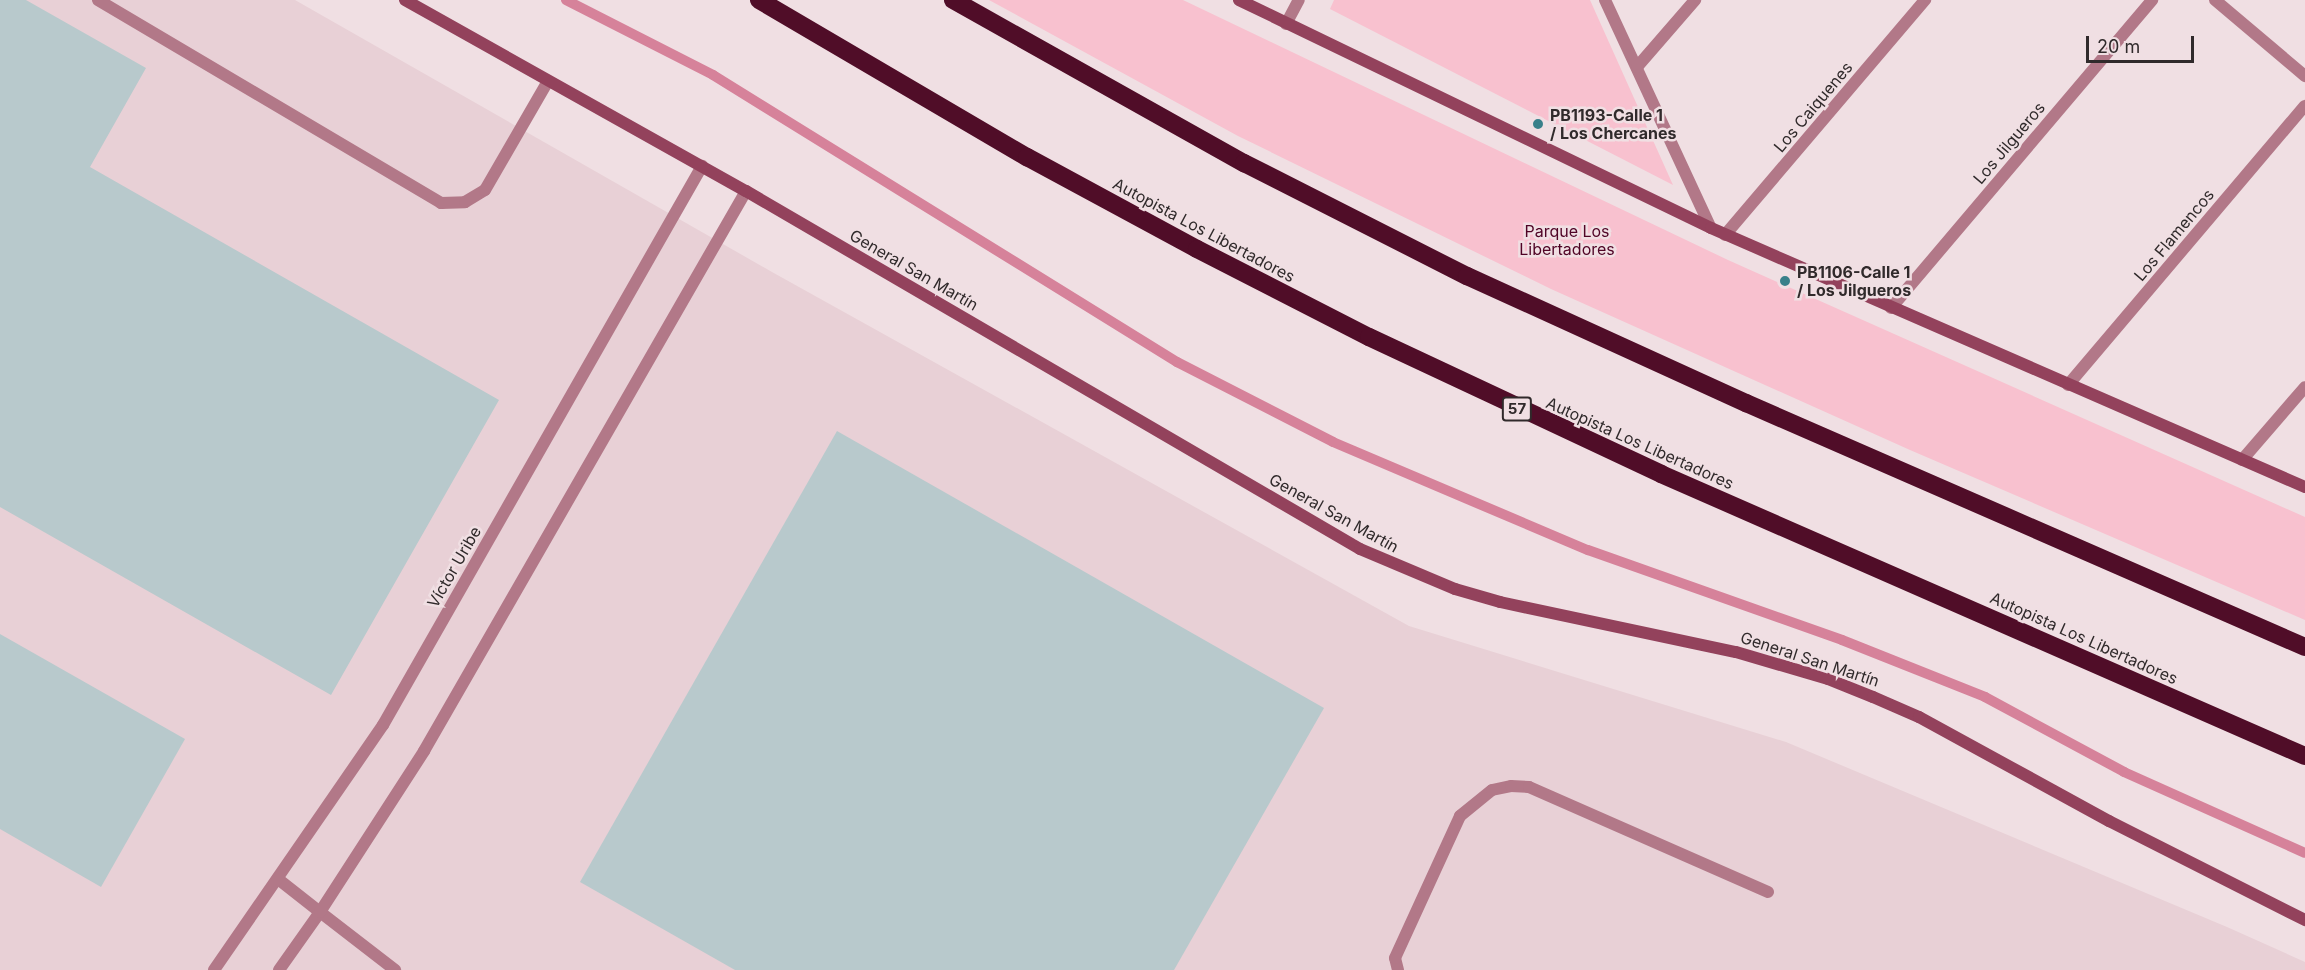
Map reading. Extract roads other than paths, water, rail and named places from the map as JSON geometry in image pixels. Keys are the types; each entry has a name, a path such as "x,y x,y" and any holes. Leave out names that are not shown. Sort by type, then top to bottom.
{"highway":[{"name":"Autopista Los Libertadores","path":"759,0 1027,157 1197,249 1369,337 1661,474 2305,756"},
{"path":"953,0 1234,158 1467,276 1627,350 2305,647"}],"street":[{"path":"98,0 441,203 465,202 485,190 548,81"},
{"name":"General San Martín","path":"405,0 746,191 1360,549 1455,589 1500,602 1736,652 1793,668 1864,693 1919,717 2109,821 2305,920"},
{"path":"1239,0 1725,235 2305,488"},
{"path":"1286,24 1299,0"},
{"path":"1605,0 1711,228"},
{"path":"1638,68 1695,0"},
{"name":"Los Caiquenes","path":"1725,235 1925,0"},
{"name":"Los Jilgueros","path":"1891,308 2152,0"},
{"path":"2215,0 2305,76"},
{"name":"Los Flamencos","path":"2068,385 2305,106"},
{"name":"Víctor Uribe","path":"214,970 383,725 702,166"},
{"path":"279,970 320,912 424,751 746,191"},
{"path":"2242,460 2305,387"},
{"path":"1398,970 1395,958 1460,816 1492,790 1511,786 1529,787 1768,892"},
{"path":"278,879 395,970"}],"waterway":[{"path":"566,0 713,75 1177,362 1333,442 1588,550 1842,640 1985,697 2124,772 2305,853"}],"place":[{"name":"PB1193-Calle 1 / Los Chercanes","path":"1538,124"},
{"name":"PB1106-Calle 1 / Los Jilgueros","path":"1785,281"}],"park label":[{"name":"Parque Los Libertadores","path":"1567,240"}]}
